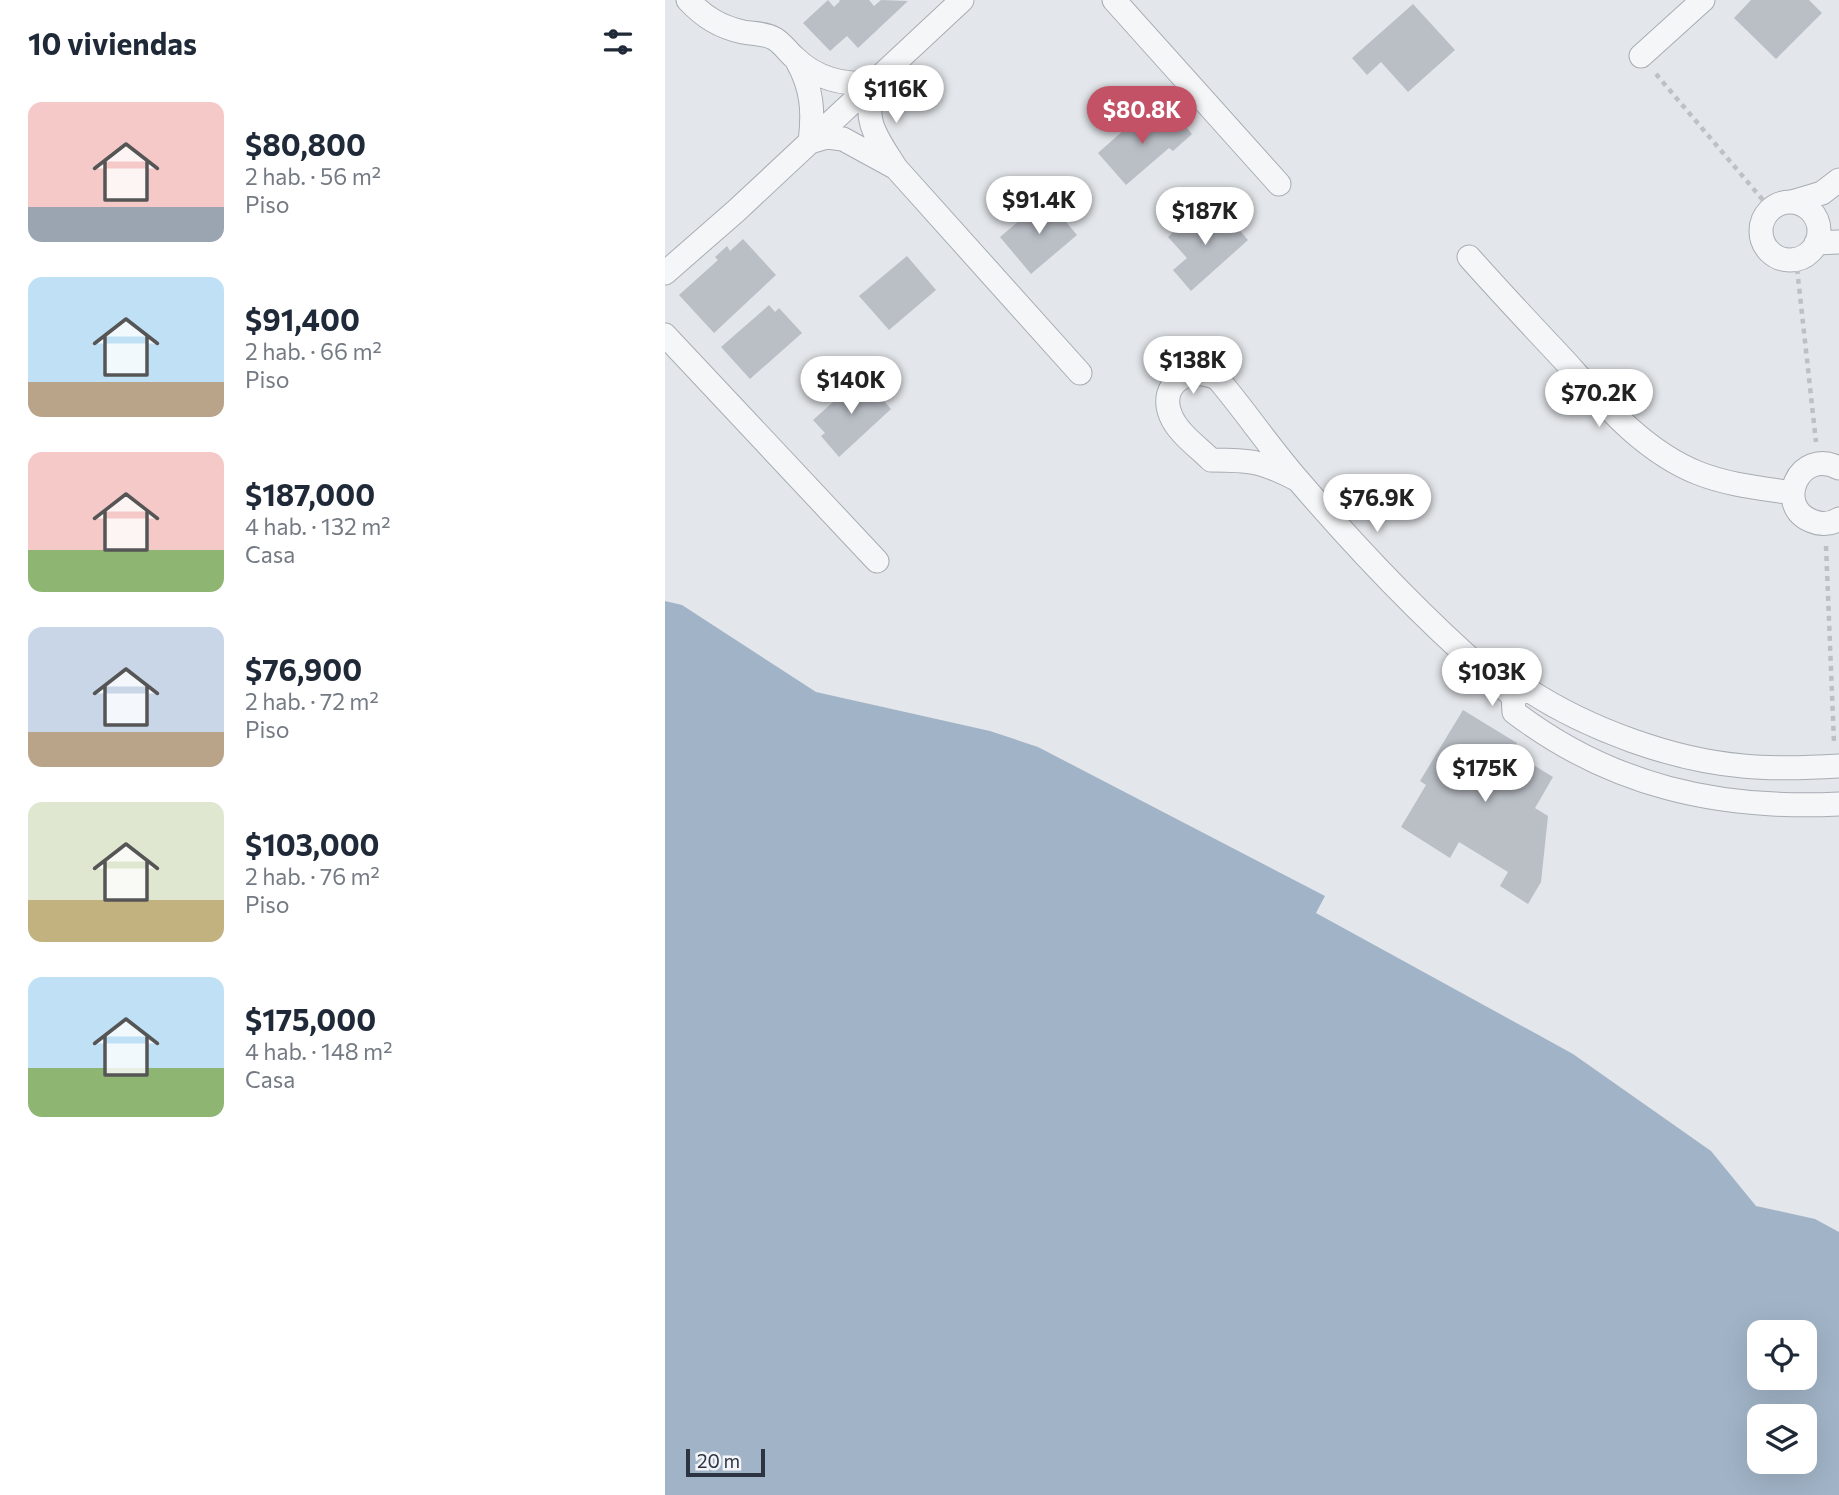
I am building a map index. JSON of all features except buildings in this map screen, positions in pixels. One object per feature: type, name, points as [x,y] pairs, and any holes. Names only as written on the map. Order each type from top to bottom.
[{"type":"street","points":[[688,0],[708,19],[723,27],[776,39],[796,60],[819,76],[838,83],[873,84]]},
{"type":"street","points":[[665,273],[962,0]]},
{"type":"street","points":[[1114,0],[1279,184]]},
{"type":"street","points":[[1641,56],[1703,0]]},
{"type":"street","points":[[796,60],[806,78],[811,97],[813,115],[810,142]]},
{"type":"street","points":[[873,84],[869,117],[896,168],[1080,373]]},
{"type":"street","points":[[810,142],[827,137],[843,139],[896,168]]},
{"type":"street","points":[[1781,206],[1801,204],[1815,216],[1818,234],[1816,243],[1811,251],[1796,259],[1779,258],[1766,248],[1761,232],[1765,215],[1781,206],[1822,193],[1839,180]]},
{"type":"street","points":[[1816,243],[1839,242]]},
{"type":"street","points":[[1469,257],[1598,397],[1636,434],[1663,455],[1698,473],[1728,482],[1793,493]]},
{"type":"street","points":[[665,335],[877,561]]},
{"type":"street","points":[[1296,479],[1266,464],[1245,460],[1211,460],[1175,423],[1170,414],[1169,394],[1174,385],[1190,374],[1209,374],[1218,379],[1296,479],[1456,647],[1513,696],[1514,712],[1538,730],[1599,765],[1652,785],[1740,801],[1839,803]]},
{"type":"street","points":[[1829,466],[1804,470],[1798,477],[1793,493],[1794,503],[1806,518],[1832,521]]},
{"type":"street","points":[[1513,696],[1528,690],[1581,720],[1699,759],[1742,766],[1837,766]]},
{"type":"path","points":[[1641,56],[1781,206]]},
{"type":"path","points":[[1796,259],[1829,466]]},
{"type":"path","points":[[1832,521],[1837,766]]},
{"type":"water","points":[[665,601],[682,605],[816,692],[990,731],[1038,747],[1325,896],[1316,913],[1573,1054],[1711,1151],[1756,1206],[1815,1219],[1839,1232],[1839,1495],[665,1495]]}]
